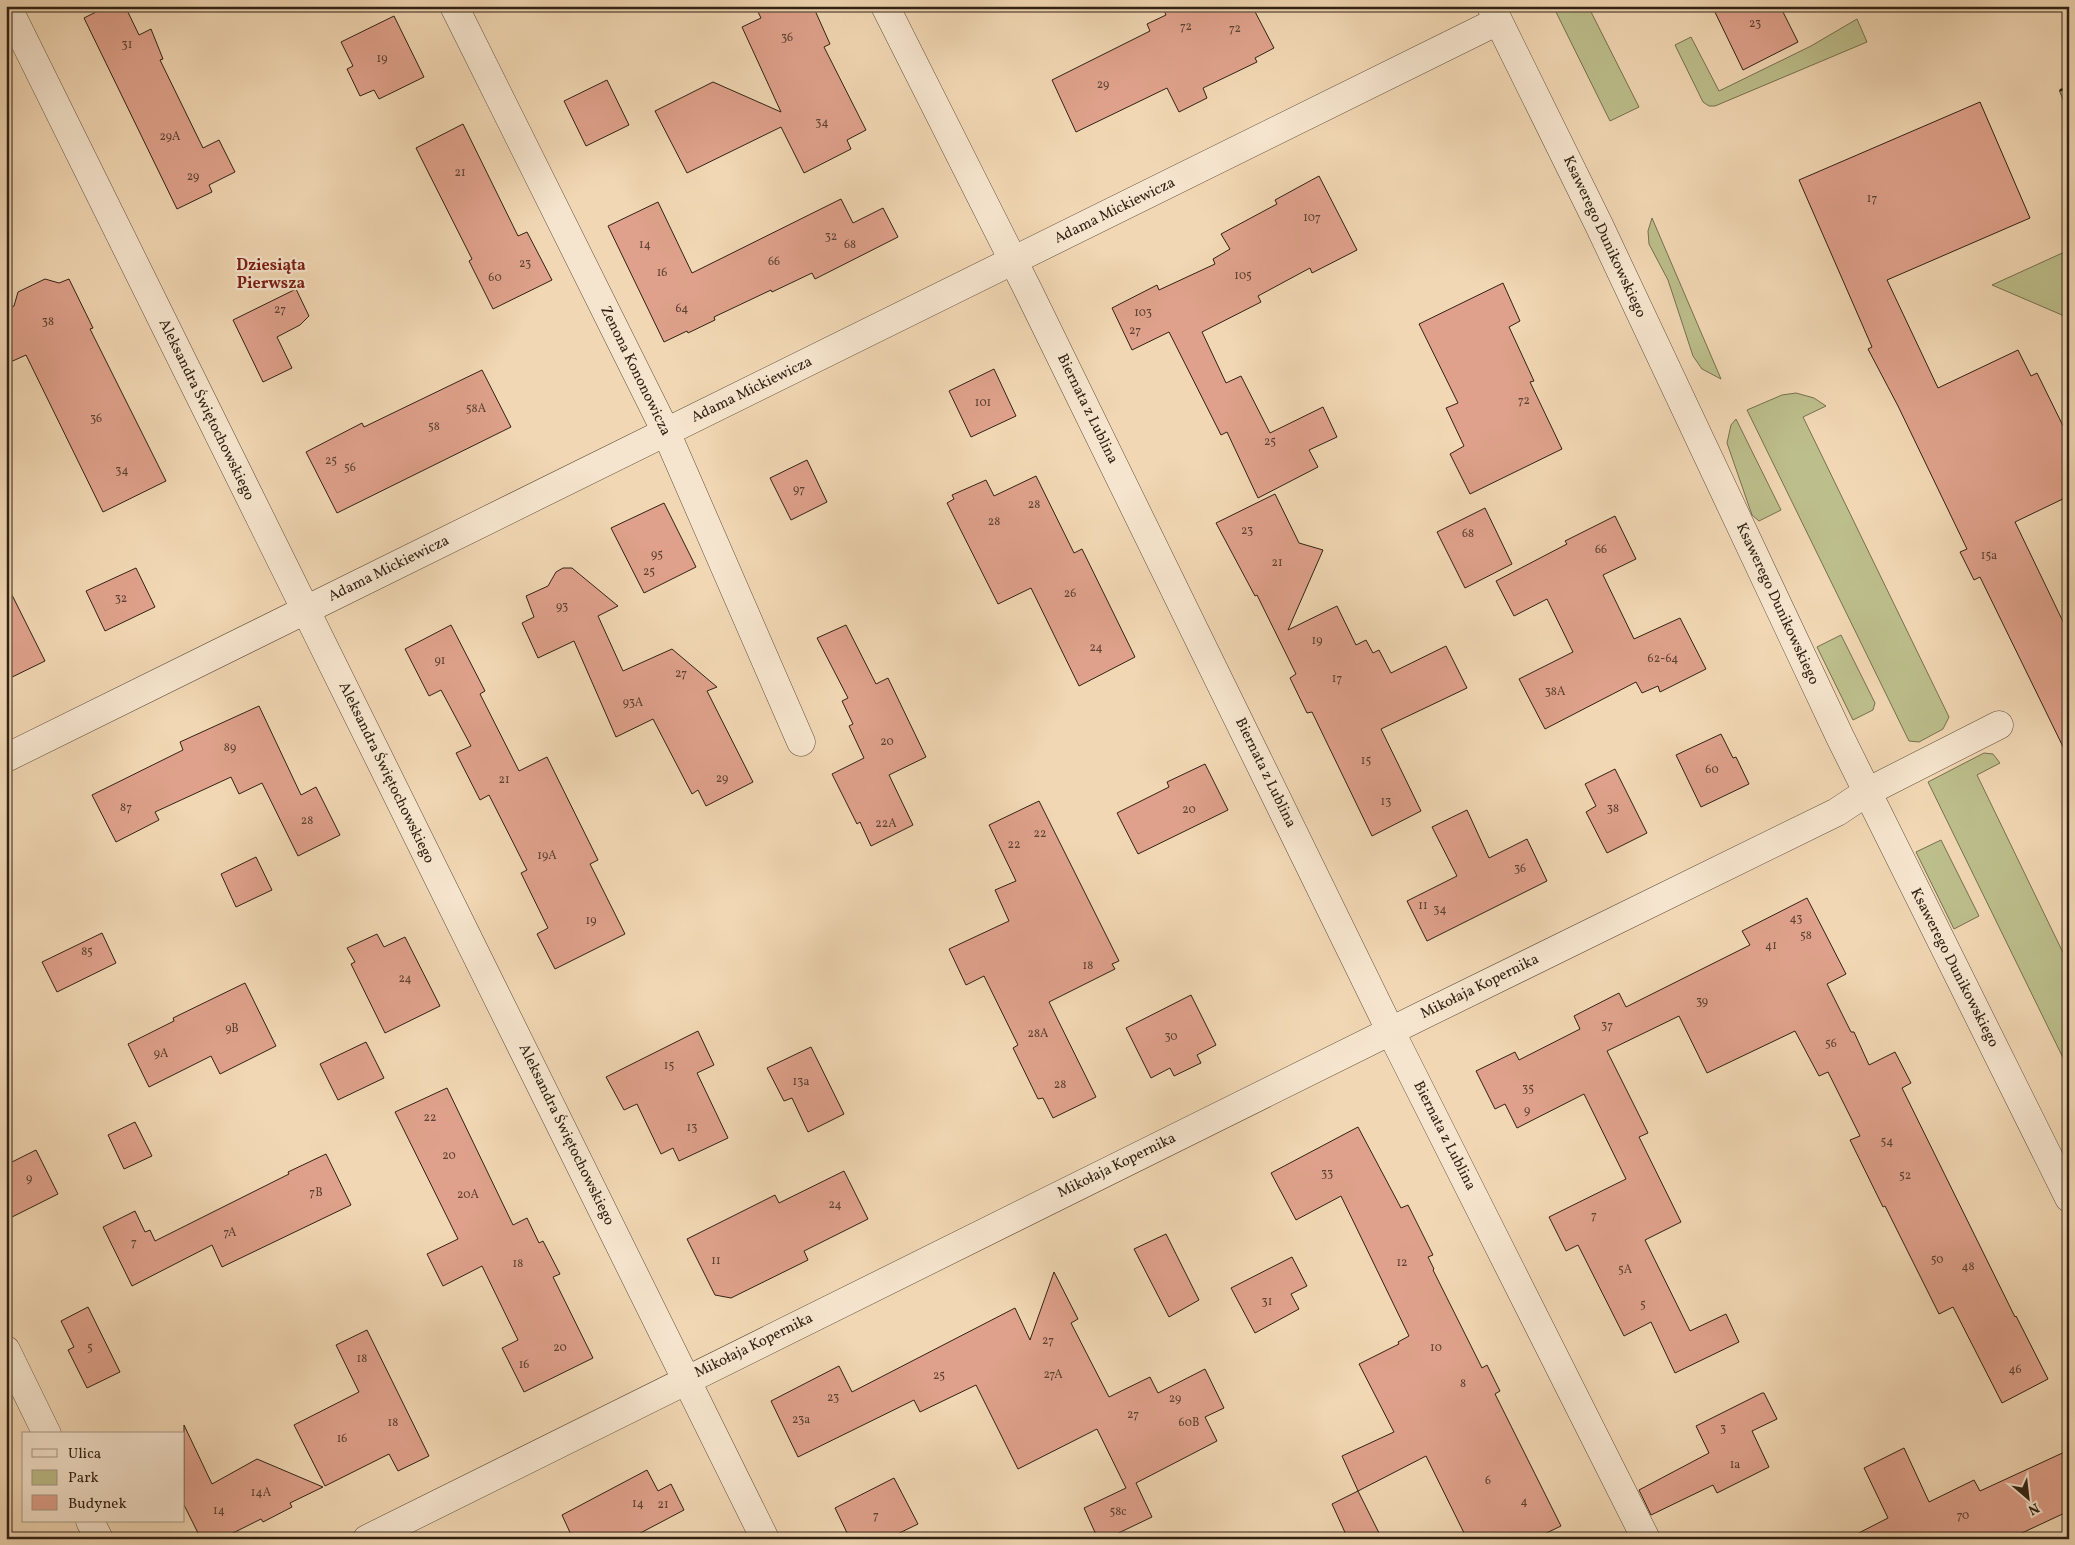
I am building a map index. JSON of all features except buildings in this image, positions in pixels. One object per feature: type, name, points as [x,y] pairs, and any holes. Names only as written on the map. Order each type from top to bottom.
[{"type":"street","name":"Aleksandra Świętochowskiego","points":[[7,6],[765,1539]]},
{"type":"street","name":"Zenona Kononowicza","points":[[454,6],[666,432],[800,742]]},
{"type":"street","name":"Biernata z Lublina","points":[[885,6],[1014,261],[1391,1032],[1646,1539]]},
{"type":"street","name":"Adama Mickiewicza","points":[[6,758],[1014,261],[1495,14]]},
{"type":"street","name":"Ksawerego Dunikowskiego","points":[[1495,14],[1599,225],[1867,792],[2069,1198]]},
{"type":"street","name":"Mikołaja Kopernika","points":[[367,1539],[687,1379],[1837,812],[1867,792],[1999,725]]},
{"type":"street","points":[[6,1350],[46,1432]]},
{"type":"street","points":[[90,1522],[99,1539]]},
{"type":"green space","points":[[1553,6],[1588,6],[1639,107],[1610,121]]},
{"type":"green space","points":[[1857,19],[1867,42],[1715,106],[1709,106],[1703,102],[1675,45],[1691,37],[1719,91],[1811,46]]},
{"type":"green space","points":[[1652,218],[1721,379],[1702,369],[1693,356],[1668,280],[1649,244],[1648,231]]},
{"type":"green space","points":[[2069,250],[2069,318],[1992,285]]},
{"type":"green space","points":[[1796,393],[1814,398],[1826,406],[1803,417],[1949,717],[1943,729],[1919,742],[1909,741],[1747,410],[1782,395]]},
{"type":"green space","points":[[1736,419],[1781,510],[1759,521],[1752,515],[1727,443],[1731,425]]},
{"type":"green space","points":[[1841,635],[1875,703],[1873,710],[1853,720],[1817,647]]},
{"type":"green space","points":[[1984,753],[1993,754],[2000,763],[1977,775],[2069,965],[2069,1070],[1928,782]]},
{"type":"green space","points":[[1941,840],[1979,916],[1954,929],[1916,852]]},
{"type":"railway","points":[[2062,91],[2069,107]]},
{"type":"district","name":"Dziesiąta Pierwsza","points":[[271,275]]}]
